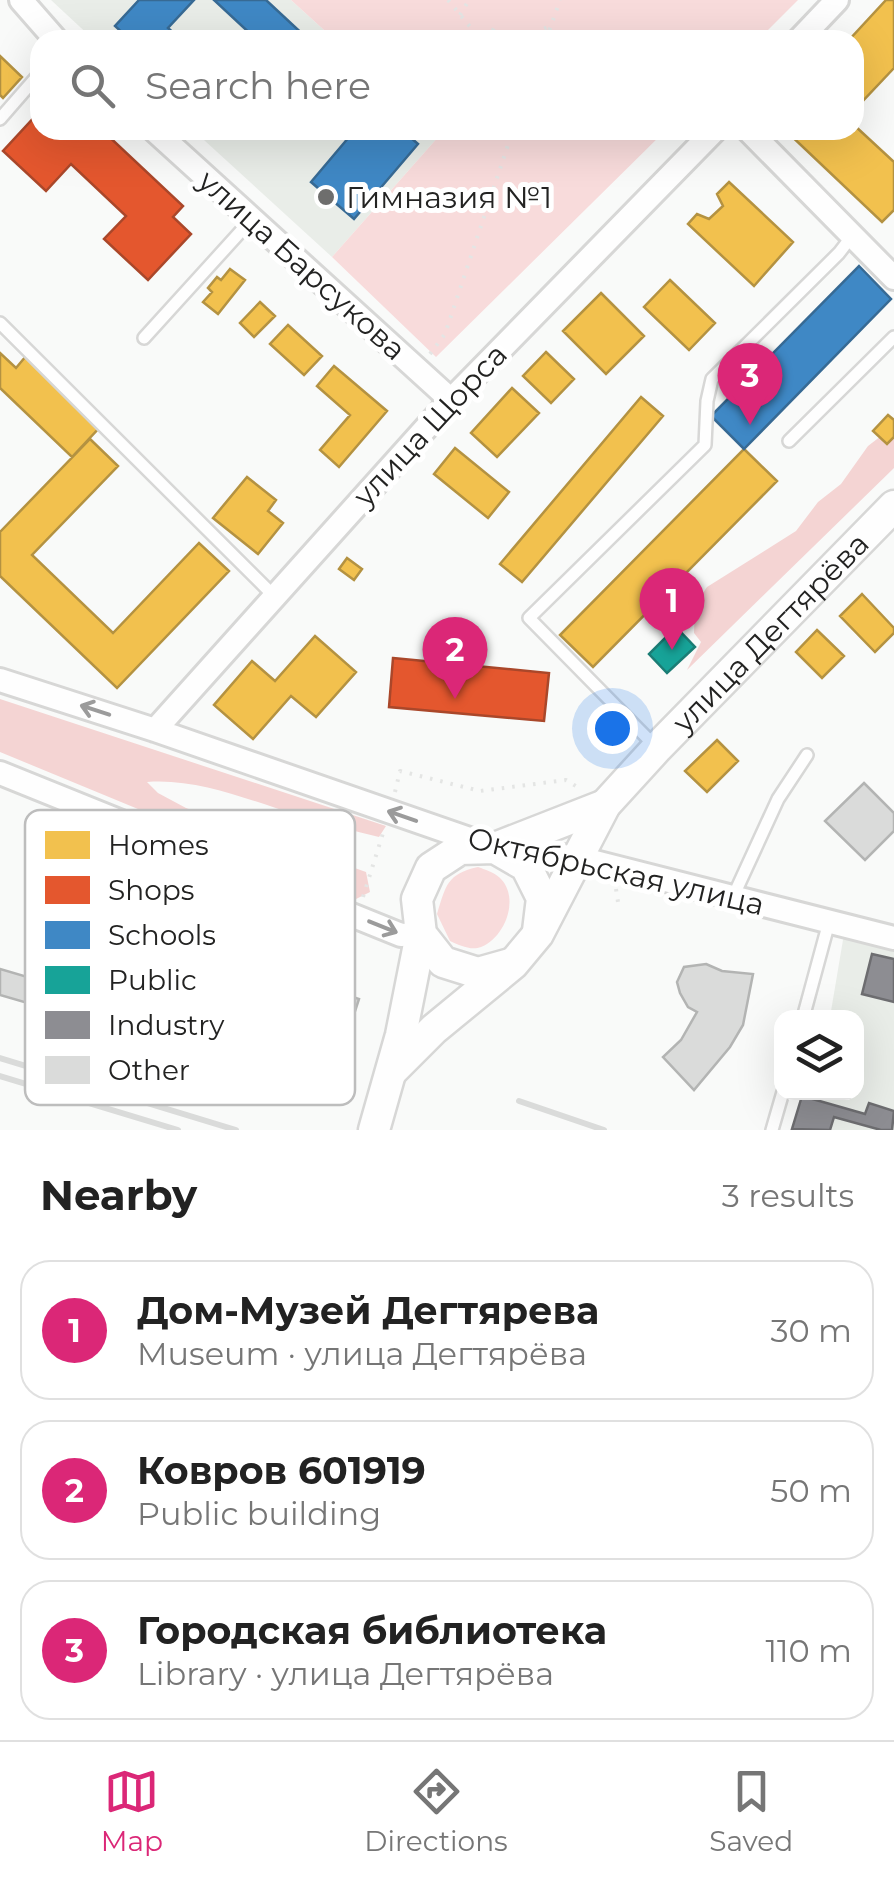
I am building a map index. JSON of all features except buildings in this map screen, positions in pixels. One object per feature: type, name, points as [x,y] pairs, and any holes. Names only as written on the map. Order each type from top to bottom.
[{"type":"main road","name":"улица Дегтярёва","points":[[538,934],[605,806],[894,506]]},
{"type":"main road","name":"улица Дегтярёва","points":[[494,848],[605,806]]},
{"type":"main road","points":[[374,1130],[392,1071],[420,934],[416,899],[431,868],[460,849],[494,848],[526,866],[542,898],[538,934],[513,964],[434,1029],[392,1071]]},
{"type":"main road","points":[[420,934],[443,962],[478,973],[513,964]]},
{"type":"street","points":[[21,0],[47,30]]},
{"type":"street","points":[[808,30],[836,0]]},
{"type":"street","name":"улица Барсукова","points":[[165,140],[450,400]]},
{"type":"street","name":"улица Щорса","points":[[155,730],[450,400],[705,140]]},
{"type":"street","points":[[758,140],[894,278]]},
{"type":"street","name":"Октябрьская улица","points":[[0,680],[494,848],[579,858],[894,938]]},
{"type":"street","points":[[0,773],[92,810]]},
{"type":"street","points":[[355,916],[401,935],[420,934]]},
{"type":"lane","points":[[0,119],[30,84]]},
{"type":"lane","points":[[144,338],[252,219]]},
{"type":"lane","points":[[657,748],[530,618],[704,445],[712,378],[852,236]]},
{"type":"lane","points":[[0,323],[274,596]]},
{"type":"lane","points":[[789,442],[891,346]]},
{"type":"lane","points":[[733,897],[778,800],[807,755]]},
{"type":"lane","points":[[805,1010],[829,922]]},
{"type":"lane","points":[[772,1130],[781,1100]]},
{"type":"path","points":[[448,0],[473,30]]},
{"type":"path","points":[[460,15],[469,0]]},
{"type":"path","points":[[550,30],[560,0]]},
{"type":"path","points":[[493,30],[496,24]]},
{"type":"path","points":[[541,30],[552,25]]},
{"type":"path","points":[[424,375],[430,352],[445,334],[510,140]]},
{"type":"shaded area","points":[[51,0],[291,0],[324,30],[83,30]]},
{"type":"shaded area","points":[[291,0],[798,0],[768,30],[324,30]]},
{"type":"shaded area","name":"Гимназия №1","points":[[204,140],[435,140],[332,257]]},
{"type":"shaded area","points":[[435,140],[656,140],[436,357],[332,257]]},
{"type":"shaded area","points":[[894,426],[894,468],[687,670],[701,642],[694,633],[695,605],[707,587],[796,531],[818,502],[841,484],[868,446]]},
{"type":"shaded area","points":[[0,699],[337,810],[283,810],[185,783],[147,782],[158,793],[192,810],[140,810],[0,752]]},
{"type":"shaded area","points":[[355,816],[386,826],[379,837],[355,831]]},
{"type":"shaded area","points":[[478,867],[500,878],[509,895],[509,906],[497,935],[473,948],[450,941],[437,914],[449,882]]},
{"type":"shaded area","points":[[355,868],[366,872],[370,892],[356,899]]},
{"type":"shaded area","points":[[844,934],[894,946],[894,1130],[810,1130],[816,1100],[864,1100],[864,1010],[831,1010]]},
{"type":"railway","points":[[0,1058],[25,1066]]},
{"type":"railway","points":[[0,1076],[25,1084]]},
{"type":"railway","points":[[519,1101],[604,1130]]},
{"type":"railway","points":[[96,1105],[178,1130]]},
{"type":"railway","points":[[154,1105],[236,1130]]},
{"type":"place","name":"Гимназия №1","points":[[326,197]]},
{"type":"place","name":"Городская библиотека","points":[[750,425]]},
{"type":"place","name":"Дом-Музей Дегтярева","points":[[672,650]]},
{"type":"place","name":"Ковров 601919","points":[[455,699]]}]
